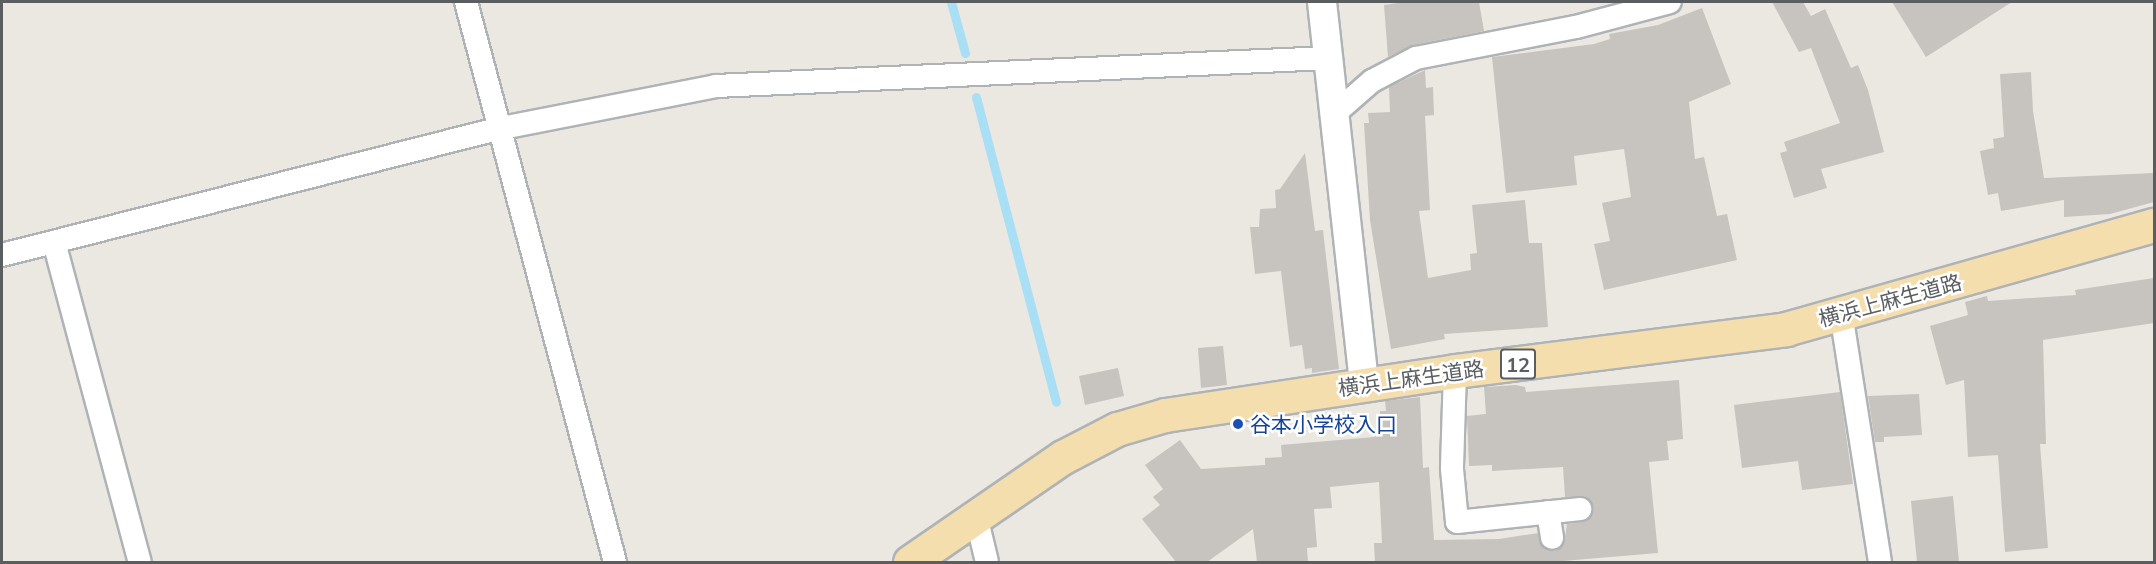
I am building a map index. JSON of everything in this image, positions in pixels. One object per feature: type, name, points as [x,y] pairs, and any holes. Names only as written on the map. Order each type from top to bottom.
[{"type":"main road","name":"横浜上麻生道路","points":[[910,562],[1063,457],[1117,429],[1202,408],[1455,371],[1695,343],[1786,329],[2154,225]]},
{"type":"street","points":[[466,2],[497,129],[615,562]]},
{"type":"street","points":[[1322,2],[1364,385]]},
{"type":"street","points":[[1333,115],[1372,81],[1416,58],[1576,27],[1670,2]]},
{"type":"street","points":[[2,255],[497,129],[716,86],[1328,58]]},
{"type":"street","points":[[54,242],[140,562]]},
{"type":"street","points":[[1841,313],[1880,562]]},
{"type":"street","points":[[1455,371],[1452,469],[1457,522],[1580,509]]},
{"type":"street","points":[[1548,512],[1552,538]]},
{"type":"street","points":[[976,516],[987,562]]},
{"type":"building","points":[[1405,2],[1479,2],[1484,31],[1413,45],[1388,57],[1384,5]]},
{"type":"building","points":[[1772,2],[1803,2],[1811,16],[1825,9],[1851,68],[1858,65],[1868,90],[1884,152],[1821,169],[1827,188],[1794,198],[1780,153],[1787,151],[1784,142],[1840,123],[1811,48],[1799,52]]},
{"type":"building","points":[[1892,2],[2012,2],[1926,57]]},
{"type":"building","points":[[1702,8],[1731,84],[1689,102],[1695,159],[1704,157],[1717,216],[1727,214],[1737,260],[1604,290],[1594,244],[1610,241],[1602,203],[1631,197],[1624,149],[1574,156],[1577,185],[1506,193],[1492,57],[1594,44],[1610,39],[1609,34],[1658,25]]},
{"type":"building","points":[[1425,70],[1426,88],[1433,87],[1434,115],[1425,116],[1430,210],[1419,211],[1428,278],[1471,270],[1470,254],[1477,253],[1472,205],[1525,200],[1529,243],[1542,243],[1548,327],[1444,334],[1445,339],[1391,349],[1370,220],[1364,123],[1369,123],[1368,113],[1390,112],[1389,87]]},
{"type":"building","points":[[2031,72],[2033,111],[2044,178],[2154,173],[2154,202],[2110,214],[2064,217],[2064,200],[2001,211],[1998,193],[1988,195],[1980,151],[1994,148],[1993,139],[2004,137],[2000,74]]},
{"type":"building","points":[[1305,153],[1315,231],[1323,230],[1339,369],[1312,373],[1312,368],[1305,369],[1302,345],[1290,347],[1281,271],[1255,274],[1250,227],[1259,227],[1260,209],[1276,208],[1275,190],[1280,189]]},
{"type":"building","points":[[2154,278],[2154,323],[2043,340],[2046,444],[2040,444],[2048,548],[2005,552],[1998,455],[1968,457],[1964,380],[1946,385],[1930,326],[1968,315],[1965,302],[1987,296],[1988,301],[2076,295],[2075,290]]},
{"type":"building","points":[[1223,346],[1227,385],[1201,388],[1198,348]]},
{"type":"building","points":[[1118,368],[1124,396],[1085,405],[1079,376]]},
{"type":"building","points":[[1679,380],[1683,439],[1667,441],[1669,460],[1649,462],[1658,553],[1551,562],[1375,562],[1374,543],[1382,543],[1379,482],[1330,487],[1332,508],[1314,509],[1317,547],[1307,548],[1308,562],[1257,562],[1253,529],[1207,562],[1176,562],[1142,519],[1160,505],[1153,497],[1163,489],[1145,465],[1180,440],[1201,469],[1265,465],[1265,458],[1282,457],[1281,445],[1374,437],[1374,429],[1380,429],[1380,411],[1386,411],[1385,401],[1420,397],[1423,468],[1429,467],[1434,540],[1499,539],[1538,533],[1542,547],[1555,551],[1564,543],[1567,524],[1582,522],[1592,515],[1591,502],[1585,496],[1565,497],[1563,467],[1492,471],[1492,465],[1469,466],[1467,416],[1486,414],[1484,387],[1516,385],[1525,387],[1526,392]]},
{"type":"building","points":[[1840,392],[1853,484],[1802,490],[1798,461],[1742,468],[1734,405]]},
{"type":"building","points":[[1919,394],[1922,435],[1884,437],[1884,442],[1875,442],[1868,396]]},
{"type":"building","points":[[1953,496],[1959,562],[1917,562],[1911,501]]},
{"type":"waterway","points":[[951,2],[965,53]]},
{"type":"waterway","points":[[976,97],[1056,402]]},
{"type":"place","name":"谷本小学校入口","points":[[1238,424]]}]
